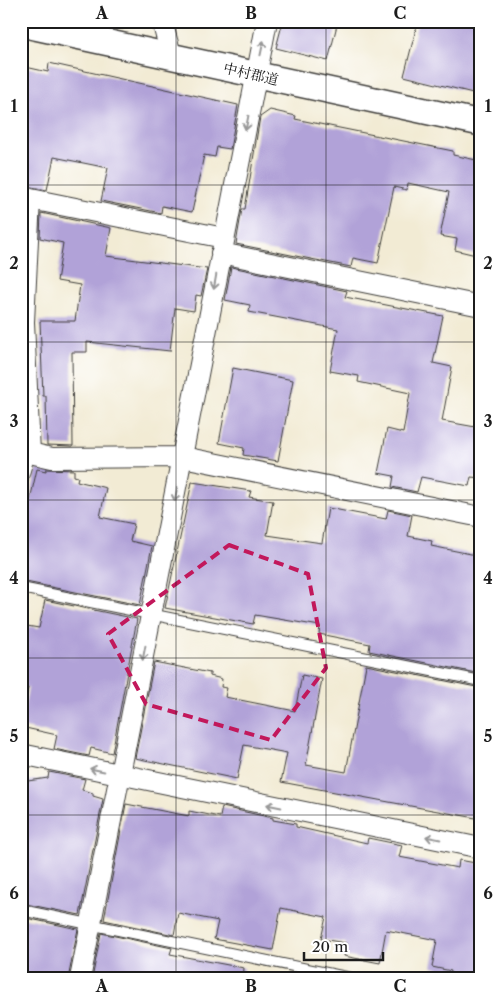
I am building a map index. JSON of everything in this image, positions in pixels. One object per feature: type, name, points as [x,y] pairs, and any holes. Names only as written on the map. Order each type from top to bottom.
[{"type":"street","points":[[162,21],[171,55]]},
{"type":"street","points":[[80,979],[267,21]]},
{"type":"street","name":"中村郡道","points":[[21,24],[171,55],[481,124]]},
{"type":"street","points":[[481,306],[25,198],[22,322],[26,452],[52,458],[183,457],[481,517]]},
{"type":"street","points":[[21,754],[481,848]]},
{"type":"lane","points":[[21,484],[26,452]]},
{"type":"lane","points":[[21,588],[481,681]]},
{"type":"lane","points":[[21,910],[356,979]]},
{"type":"highlighted area","points":[[229,545],[308,574],[326,668],[271,740],[146,704],[108,634]]},
{"type":"building","points":[[283,21],[338,21],[328,61],[276,48]]},
{"type":"building","points":[[418,21],[481,21],[481,95],[404,76]]},
{"type":"building","points":[[49,63],[238,105],[230,149],[217,147],[215,157],[204,155],[192,212],[162,206],[161,213],[101,201],[108,168],[54,157],[47,190],[21,185],[21,66],[48,72]]},
{"type":"building","points":[[270,110],[296,116],[295,119],[453,151],[453,155],[481,161],[481,235],[476,255],[455,250],[457,239],[440,236],[449,192],[408,183],[407,190],[394,187],[378,263],[353,258],[351,267],[236,244],[242,209],[245,209],[260,117]]},
{"type":"building","points":[[41,213],[111,228],[106,256],[207,269],[201,296],[196,295],[194,311],[175,308],[170,351],[87,342],[87,352],[72,352],[73,446],[47,445],[46,396],[43,396],[40,321],[75,321],[80,285],[57,281],[63,243],[40,238]]},
{"type":"building","points":[[231,267],[347,291],[345,297],[443,316],[433,363],[452,367],[442,421],[481,428],[481,478],[471,477],[469,486],[421,477],[417,492],[392,487],[394,476],[378,473],[387,429],[403,433],[410,393],[358,382],[359,376],[330,371],[338,329],[249,312],[250,305],[225,300]]},
{"type":"building","points":[[233,368],[293,380],[278,461],[243,455],[244,448],[219,443]]},
{"type":"building","points":[[37,469],[46,471],[46,469],[74,470],[74,476],[78,477],[77,481],[106,488],[100,517],[134,524],[130,541],[152,546],[140,605],[21,581],[21,521],[25,522]]},
{"type":"building","points":[[192,482],[251,491],[249,497],[273,501],[267,535],[322,543],[328,508],[386,519],[388,510],[412,515],[408,536],[432,541],[431,546],[481,556],[481,674],[369,651],[370,644],[319,634],[320,626],[255,615],[253,624],[165,608]]},
{"type":"building","points":[[45,600],[137,619],[112,753],[91,748],[89,756],[54,749],[57,735],[21,727],[28,688],[21,687],[21,625],[39,628]]},
{"type":"building","points":[[154,662],[210,673],[210,676],[222,679],[221,687],[227,688],[225,697],[295,711],[302,675],[322,679],[306,765],[346,772],[366,665],[481,688],[481,819],[281,782],[287,753],[244,745],[237,779],[135,758]]},
{"type":"building","points":[[49,772],[85,779],[82,790],[93,793],[93,796],[103,799],[80,915],[21,903],[21,782],[48,778]]},
{"type":"building","points":[[126,804],[189,816],[189,811],[220,817],[222,807],[273,818],[273,820],[296,824],[296,827],[367,843],[368,838],[402,845],[399,857],[458,868],[459,860],[481,864],[481,979],[450,979],[451,971],[432,967],[437,940],[386,930],[380,963],[344,956],[346,943],[321,939],[326,917],[281,908],[273,950],[214,939],[218,921],[178,913],[174,935],[104,920]]},
{"type":"building","points":[[21,917],[78,929],[68,979],[21,979]]},
{"type":"building","points":[[101,933],[172,948],[170,954],[244,968],[243,979],[92,979]]}]
